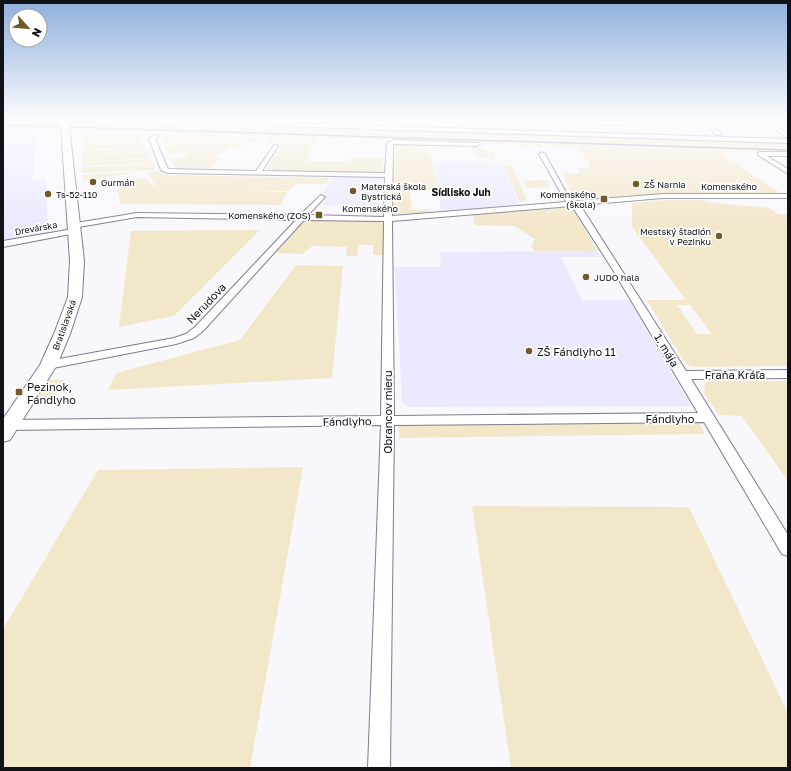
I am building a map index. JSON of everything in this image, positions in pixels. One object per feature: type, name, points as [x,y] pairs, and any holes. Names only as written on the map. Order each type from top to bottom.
[{"type":"main road","name":"Bratislavská","points":[[6,430],[48,365],[62,334],[75,297],[77,261],[67,156]]},
{"type":"street","points":[[159,156],[164,170],[388,175]]},
{"type":"street","points":[[258,172],[268,156]]},
{"type":"street","name":"Obrancov mieru","points":[[379,768],[387,420],[388,175],[390,156]]},
{"type":"street","name":"1. mája","points":[[543,156],[566,199],[577,206],[600,240],[788,549]]},
{"type":"street","points":[[763,156],[788,172]]},
{"type":"street","name":"Komenského","points":[[73,229],[137,215],[303,216],[388,219],[663,196],[788,196]]},
{"type":"street","name":"Nerudova","points":[[48,365],[164,344],[190,336],[199,329],[321,197]]},
{"type":"street","name":"Drevárska","points":[[3,244],[73,229]]},
{"type":"street","name":"Fraňa Kráľa","points":[[682,375],[788,374]]},
{"type":"street","name":"Fándlyho","points":[[6,430],[387,420],[708,417]]},
{"type":"shaded area","points":[[3,156],[34,156],[32,181],[46,179],[48,233],[3,241]]},
{"type":"shaded area","points":[[83,156],[149,156],[150,158],[83,162]]},
{"type":"shaded area","points":[[186,156],[217,156],[216,157],[219,158],[210,168],[176,168],[170,158],[185,158]]},
{"type":"shaded area","points":[[274,156],[308,156],[306,161],[349,161],[349,158],[382,158],[383,173],[268,171],[266,170]]},
{"type":"shaded area","points":[[395,156],[431,156],[438,189],[409,189],[412,210],[429,209],[430,213],[394,216]]},
{"type":"shaded area","points":[[495,156],[496,160],[476,157]]},
{"type":"shaded area","points":[[584,156],[726,156],[782,194],[661,194],[574,199],[562,173],[580,173],[577,168],[589,168],[591,166]]},
{"type":"shaded area","points":[[150,159],[152,163],[82,166],[82,163]]},
{"type":"shaded area","points":[[434,161],[493,161],[502,164],[520,206],[441,212]]},
{"type":"shaded area","points":[[153,164],[155,170],[82,173],[82,167]]},
{"type":"shaded area","points":[[503,164],[513,167],[527,200],[520,203]]},
{"type":"shaded area","points":[[140,172],[83,181],[82,175]]},
{"type":"shaded area","points":[[147,172],[169,172],[167,175],[330,178],[326,184],[296,184],[288,191],[192,190],[287,192],[281,205],[121,204],[115,182],[146,178],[158,190]]},
{"type":"shaded area","name":"Materská škola Bystrická","points":[[334,176],[383,178],[381,206],[321,205],[328,198],[325,197],[326,195],[322,194]]},
{"type":"shaded area","points":[[547,180],[550,187],[526,188],[522,181]]},
{"type":"shaded area","points":[[670,200],[704,200],[706,202],[769,208],[778,214],[788,215],[788,366],[697,367],[689,366],[683,360],[647,300],[686,300],[632,227],[632,203]],"holes":[[[677,305],[690,305],[712,334],[697,334]]]},
{"type":"shaded area","points":[[571,207],[574,209],[597,251],[534,251],[531,246],[535,239],[515,226],[475,225],[473,215]]},
{"type":"shaded area","points":[[306,219],[380,221],[383,224],[384,255],[373,255],[373,245],[359,245],[357,256],[346,256],[347,247],[312,246],[303,254],[276,253]]},
{"type":"shaded area","points":[[260,230],[174,316],[119,327],[131,231]]},
{"type":"shaded area","name":"ZŠ Fándlyho 11","points":[[597,251],[600,257],[561,257],[582,300],[629,300],[691,406],[408,407],[402,402],[395,267],[441,267],[440,252]]},
{"type":"shaded area","points":[[296,265],[343,266],[332,378],[108,390],[116,373],[240,340]]},
{"type":"shaded area","points":[[49,380],[65,380],[51,404],[33,406]]},
{"type":"shaded area","points":[[711,381],[788,381],[788,481],[742,416],[719,415],[704,393],[705,383]]},
{"type":"shaded area","points":[[698,421],[705,434],[399,438],[399,424]]},
{"type":"shaded area","points":[[303,467],[250,768],[3,768],[3,629],[98,470]]},
{"type":"shaded area","points":[[472,506],[689,507],[788,713],[788,768],[511,768]]},
{"type":"place","name":"Gurmán","points":[[93,182]]},
{"type":"place","name":"ZŠ Narnia","points":[[636,184]]},
{"type":"place","name":"Materská škola Bystrická","points":[[353,191]]},
{"type":"place","name":"Ts-52-110","points":[[48,194]]},
{"type":"place","name":"Komenského (škola)","points":[[604,199]]},
{"type":"place","name":"Komenského (ZOS)","points":[[319,215]]},
{"type":"place","name":"Mestský štadión v Pezinku","points":[[719,236]]},
{"type":"place","name":"JUDO hala","points":[[586,277]]},
{"type":"place","name":"ZŠ Fándlyho 11","points":[[529,351]]},
{"type":"place","name":"Pezinok, Fándlyho","points":[[19,392]]},
{"type":"district","name":"Sídlisko Juh","points":[[461,192]]}]
